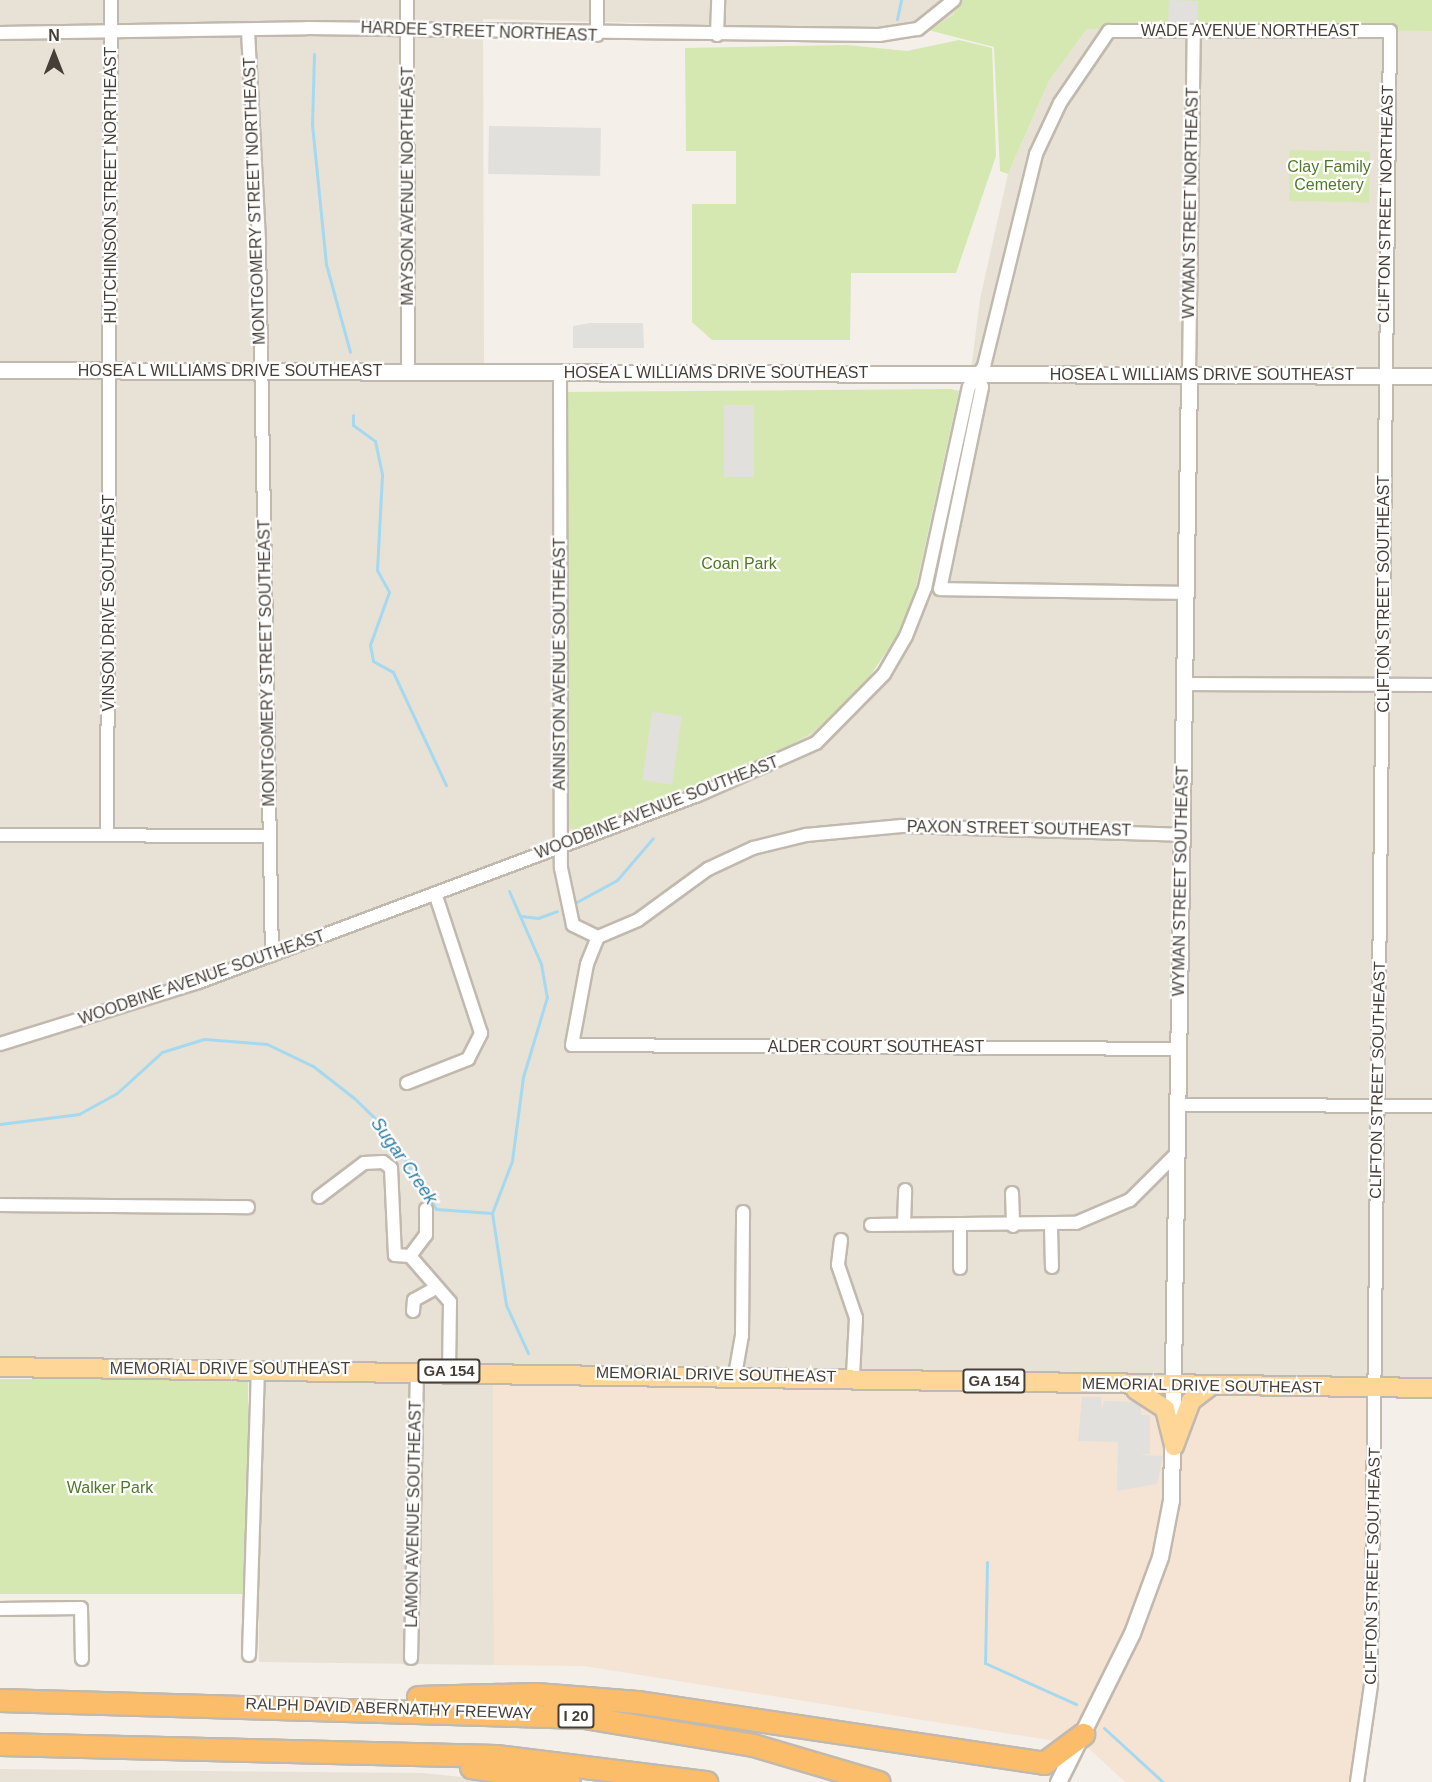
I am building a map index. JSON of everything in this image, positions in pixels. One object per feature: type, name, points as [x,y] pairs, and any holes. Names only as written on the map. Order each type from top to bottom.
[{"type":"highway","points":[[265,1706],[485,1693],[565,1695],[1014,1759],[1056,1759],[1083,1734]]},
{"type":"highway","name":"RALPH DAVID ABERNATHY FREEWAY","points":[[0,1700],[512,1711],[629,1722],[753,1746],[879,1782]]},
{"type":"highway","points":[[0,1744],[351,1751],[568,1761],[706,1782]]},
{"type":"highway","points":[[351,1751],[569,1782]]},
{"type":"highway","points":[[1014,1759],[1047,1782]]},
{"type":"main road","name":"MEMORIAL DRIVE SOUTHEAST","points":[[0,1367],[853,1376],[1122,1386],[1432,1388]]},
{"type":"main road","points":[[1122,1386],[1159,1401],[1174,1446]]},
{"type":"main road","points":[[1174,1446],[1191,1401],[1209,1387]]},
{"type":"street","name":"HUTCHINSON STREET NORTHEAST","points":[[111,0],[111,370]]},
{"type":"street","name":"MAYSON AVENUE NORTHEAST","points":[[407,0],[408,372]]},
{"type":"street","points":[[597,0],[597,35]]},
{"type":"street","points":[[717,35],[718,0]]},
{"type":"street","name":"HARDEE STREET NORTHEAST","points":[[0,33],[408,29],[597,35],[879,35],[918,29],[952,3]]},
{"type":"street","name":"MONTGOMERY STREET NORTHEAST","points":[[248,31],[261,371]]},
{"type":"street","name":"WADE AVENUE NORTHEAST","points":[[1109,32],[1390,32]]},
{"type":"street","name":"WOODBINE AVENUE SOUTHEAST","points":[[0,1044],[111,1013],[272,955],[783,761],[816,743],[884,674],[925,588],[977,374],[984,366],[1036,154],[1059,103],[1109,32]]},
{"type":"street","name":"WYMAN STREET NORTHEAST","points":[[1189,375],[1194,32]]},
{"type":"street","name":"CLIFTON STREET NORTHEAST","points":[[1382,376],[1390,32]]},
{"type":"street","name":"HOSEA L WILLIAMS DRIVE SOUTHEAST","points":[[0,370],[1432,376]]},
{"type":"street","name":"VINSON DRIVE SOUTHEAST","points":[[107,835],[111,370]]},
{"type":"street","name":"MONTGOMERY STREET SOUTHEAST","points":[[261,371],[272,955]]},
{"type":"street","name":"ANNISTON AVENUE SOUTHEAST","points":[[560,372],[560,844],[566,913],[579,931],[598,937]]},
{"type":"street","points":[[977,374],[982,387],[940,589],[1185,593]]},
{"type":"street","name":"WYMAN STREET SOUTHEAST","points":[[1058,1782],[1132,1633],[1160,1557],[1174,1446],[1173,1387],[1181,1105],[1182,835],[1189,375]]},
{"type":"street","name":"CLIFTON STREET SOUTHEAST","points":[[1357,1782],[1371,1685],[1376,1388],[1376,1105],[1385,684],[1382,376]]},
{"type":"street","points":[[1184,684],[1432,685]]},
{"type":"street","name":"PAXON STREET SOUTHEAST","points":[[598,937],[638,920],[732,856],[806,835],[951,825],[1182,835]]},
{"type":"street","points":[[0,835],[270,836]]},
{"type":"street","points":[[407,1083],[468,1059],[481,1033],[435,893]]},
{"type":"street","name":"ALDER COURT SOUTHEAST","points":[[598,937],[587,964],[572,1045],[1180,1049]]},
{"type":"street","points":[[1181,1105],[1432,1106]]},
{"type":"street","points":[[871,1225],[960,1224],[1051,1227],[1094,1218],[1121,1205],[1178,1152]]},
{"type":"street","points":[[319,1197],[364,1163],[383,1162],[393,1177],[395,1255],[410,1256],[450,1302],[449,1371]]},
{"type":"street","points":[[904,1224],[905,1191]]},
{"type":"street","points":[[1012,1193],[1013,1226]]},
{"type":"street","points":[[0,1205],[248,1208]]},
{"type":"street","points":[[410,1256],[426,1235],[426,1209]]},
{"type":"street","points":[[735,1375],[742,1336],[743,1212]]},
{"type":"street","points":[[960,1224],[960,1268]]},
{"type":"street","points":[[1051,1227],[1052,1267]]},
{"type":"street","points":[[841,1240],[838,1265],[856,1318],[853,1376]]},
{"type":"street","points":[[413,1311],[414,1300],[437,1287]]},
{"type":"street","points":[[249,1655],[258,1369]]},
{"type":"street","name":"LAMON AVENUE SOUTHEAST","points":[[411,1658],[417,1370]]},
{"type":"street","points":[[0,1609],[81,1608],[82,1659]]},
{"type":"shaded area","points":[[0,0],[962,0],[953,15],[928,30],[483,19],[484,363],[557,364],[565,392],[575,832],[768,758],[812,733],[859,692],[882,662],[914,596],[959,391],[971,370],[980,299],[1008,174],[1049,81],[1087,29],[1432,31],[1432,1383],[493,1372],[494,1665],[259,1662],[258,1369],[0,1369]]},
{"type":"shaded area","points":[[1169,0],[1198,1],[1197,23],[1168,22]]},
{"type":"shaded area","points":[[489,126],[601,128],[600,176],[488,174]]},
{"type":"shaded area","points":[[590,323],[643,323],[644,348],[573,348],[573,326]]},
{"type":"shaded area","points":[[724,405],[754,405],[754,477],[724,477]]},
{"type":"shaded area","points":[[652,712],[682,716],[672,785],[642,780]]},
{"type":"shaded area","points":[[493,1372],[1378,1383],[1367,1710],[1357,1782],[1125,1782],[1086,1746],[584,1666],[494,1665]]},
{"type":"shaded area","points":[[1082,1397],[1101,1397],[1102,1410],[1104,1401],[1141,1402],[1141,1415],[1150,1415],[1150,1454],[1140,1455],[1163,1456],[1157,1484],[1117,1491],[1118,1442],[1078,1441]]},
{"type":"shaded area","points":[[0,1769],[423,1773],[510,1782],[0,1782]]},
{"type":"green space","points":[[962,0],[1432,0],[1432,31],[1087,29],[1049,81],[1008,174],[1000,171],[994,47],[928,30],[953,15]]},
{"type":"green space","points":[[959,40],[992,48],[996,156],[956,273],[851,273],[850,340],[712,340],[692,322],[692,204],[736,204],[736,151],[686,151],[685,48],[847,45],[907,51]]},
{"type":"green space","name":"Clay Family Cemetery","points":[[1290,150],[1370,151],[1369,202],[1289,201]]},
{"type":"green space","name":"Coan Park","points":[[951,389],[959,391],[914,596],[900,632],[859,692],[812,733],[768,758],[575,832],[567,824],[565,392]]},
{"type":"green space","name":"Walker Park","points":[[0,1379],[248,1379],[248,1594],[0,1594]]},
{"type":"waterway","points":[[897,19],[901,0]]},
{"type":"waterway","points":[[314,54],[312,124],[326,264],[350,352]]},
{"type":"waterway","points":[[353,415],[353,425],[375,441],[382,475],[377,570],[389,592],[370,645],[373,661],[393,672],[446,785]]},
{"type":"waterway","points":[[573,904],[617,880],[653,838]]},
{"type":"waterway","points":[[509,891],[541,964],[547,997],[523,1077],[512,1161],[492,1213],[506,1305],[528,1353]]},
{"type":"waterway","points":[[521,916],[538,918],[557,911]]},
{"type":"waterway","name":"Sugar Creek","points":[[0,1124],[79,1114],[117,1093],[162,1052],[204,1039],[267,1044],[313,1066],[354,1098],[384,1127],[436,1209],[492,1213]]},
{"type":"waterway","name":"Sugar Creek","points":[[987,1562],[985,1663],[1076,1704]]},
{"type":"waterway","name":"Sugar Creek","points":[[1104,1728],[1163,1782]]}]
